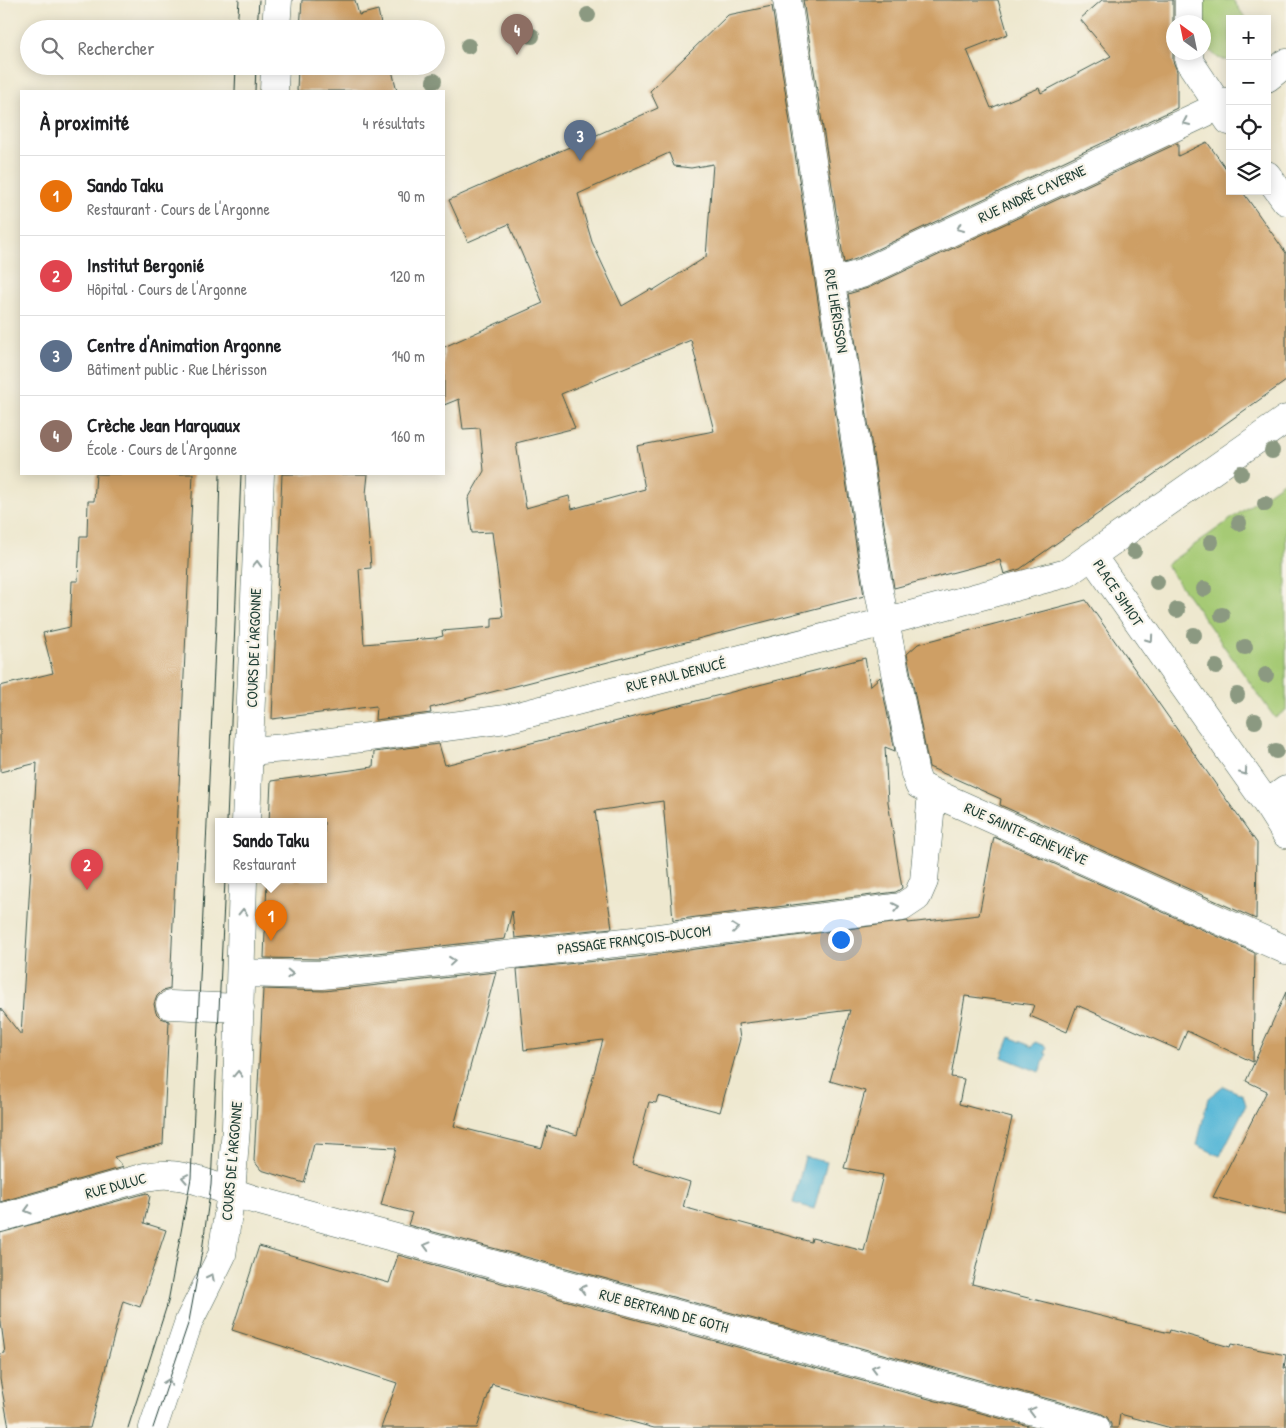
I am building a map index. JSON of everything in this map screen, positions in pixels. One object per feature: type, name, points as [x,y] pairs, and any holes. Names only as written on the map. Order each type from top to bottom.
[{"type":"street","points":[[277,20],[278,0]]},
{"type":"street","name":"RUE LHÉRISSON","points":[[787,0],[878,586],[886,622]]},
{"type":"street","points":[[1188,0],[1189,15]]},
{"type":"street","points":[[1189,60],[1226,110]]},
{"type":"street","points":[[1271,75],[1286,63]]},
{"type":"street","points":[[274,90],[275,75]]},
{"type":"street","name":"RUE ANDRÉ CAVERNE","points":[[832,282],[861,274],[1226,110]]},
{"type":"street","points":[[1271,180],[1286,201]]},
{"type":"street","name":"PLACE SIMIOT","points":[[1286,419],[1092,556],[1276,797],[1286,834]]},
{"type":"street","name":"COURS DE L'ARGONNE","points":[[246,818],[260,475]]},
{"type":"street","name":"RUE PAUL DENUCÉ","points":[[249,751],[506,719],[886,622],[1067,573],[1092,556]]},
{"type":"street","name":"RUE SAINTE-GENEVIÈVE","points":[[886,622],[915,774],[919,785],[1284,943]]},
{"type":"street","name":"PASSAGE FRANÇOIS-DUCOM","points":[[241,973],[322,975],[643,939],[902,907],[917,897],[924,881],[932,792]]},
{"type":"street","name":"COURS DE L'ARGONNE","points":[[153,1428],[189,1321],[222,1255],[231,1193],[244,883]]},
{"type":"street","points":[[170,1004],[240,1008]]},
{"type":"street","name":"RUE DULUC","points":[[0,1218],[153,1176],[168,1174],[191,1178],[231,1193]]},
{"type":"street","name":"RUE BERTRAND DE GOTH","points":[[231,1193],[1096,1428]]},
{"type":"green space","points":[[1198,0],[1233,0],[1243,15],[1226,15],[1226,60],[1218,58],[1211,52],[1211,15],[1199,15]]},
{"type":"green space","points":[[1286,480],[1286,710],[1275,718],[1166,565]]},
{"type":"water","points":[[1010,1037],[1032,1047],[1035,1042],[1047,1047],[1044,1053],[1047,1054],[1039,1072],[1002,1057]]},
{"type":"water","points":[[1223,1086],[1243,1095],[1246,1105],[1220,1156],[1197,1145],[1208,1098]]},
{"type":"water","points":[[805,1157],[827,1162],[814,1209],[793,1203]]},
{"type":"building","points":[[302,0],[355,0],[359,15],[378,10],[380,20],[301,20]]},
{"type":"building","points":[[803,0],[998,0],[1008,34],[967,50],[991,108],[1039,88],[1041,93],[1111,56],[1080,19],[1102,0],[1173,0],[1173,15],[1166,15],[1166,60],[1173,60],[1177,71],[1177,108],[844,263]]},
{"type":"building","points":[[772,6],[864,596],[430,708],[431,713],[375,720],[376,706],[272,719],[282,475],[368,475],[366,494],[371,568],[359,569],[364,644],[435,638],[443,636],[442,631],[492,627],[492,618],[503,617],[492,532],[472,533],[468,499],[484,471],[480,428],[463,429],[459,399],[445,405],[445,347],[543,303],[509,224],[468,242],[449,200],[658,108],[650,91],[728,15]],"holes":[[[669,153],[674,166],[691,168],[713,164],[706,257],[652,291],[651,289],[622,306],[592,242],[578,194]],[[691,340],[714,431],[637,446],[645,489],[572,509],[569,496],[526,508],[516,443],[575,428],[561,394]]]},
{"type":"building","points":[[298,75],[393,75],[397,90],[297,90]]},
{"type":"building","points":[[1207,142],[1226,168],[1226,195],[1245,195],[1286,253],[1286,381],[1020,569],[1004,574],[1000,560],[894,588],[848,294],[868,288],[1178,143],[1178,156]]},
{"type":"building","points":[[96,475],[193,475],[170,989],[162,991],[157,996],[154,1004],[156,1013],[161,1018],[169,1021],[163,1144],[114,1157],[123,1167],[0,1202],[0,1008],[21,1035],[37,763],[0,772],[0,686],[53,673],[43,633],[70,627],[72,581],[78,581],[80,536],[87,536],[88,501],[94,501]]},
{"type":"building","points":[[1086,600],[1257,843],[1256,919],[1000,805],[1001,799],[929,767],[907,654],[918,644]]},
{"type":"building","points":[[865,658],[870,686],[880,677],[895,751],[885,747],[888,802],[902,888],[896,892],[673,920],[663,801],[595,811],[612,928],[515,938],[512,911],[505,939],[321,959],[264,958],[267,883],[327,883],[327,818],[269,818],[271,781],[373,767],[374,752],[439,744],[445,765]]},
{"type":"building","points":[[994,837],[1255,953],[1253,1062],[1187,1031],[1179,1050],[1077,1005],[1067,1032],[1030,1016],[1034,1005],[965,996],[951,1077],[964,1079],[959,1104],[1012,1118],[972,1284],[1169,1333],[1170,1330],[1230,1347],[1231,1344],[1286,1355],[1284,1368],[1286,1368],[1286,1428],[1171,1428],[1120,1414],[1118,1428],[1111,1428],[1107,1417],[1100,1413],[408,1225],[412,1213],[381,1205],[396,1148],[314,1144],[304,1183],[261,1170],[254,1161],[263,989],[324,991],[496,972],[454,1126],[542,1148],[548,1126],[577,1135],[603,1040],[524,1050],[517,969],[636,957],[908,921],[908,923],[979,915]],"holes":[[[850,1010],[830,1081],[865,1091],[844,1168],[883,1175],[864,1251],[812,1238],[811,1242],[683,1207],[690,1182],[632,1164],[649,1102],[656,1103],[658,1096],[720,1112],[740,1039],[738,1024]]]},
{"type":"building","points":[[1286,992],[1286,1215],[1213,1197],[1267,1091],[1246,1081]]},
{"type":"building","points":[[147,1193],[150,1196],[144,1223],[166,1230],[140,1307],[123,1301],[90,1428],[9,1428],[0,1379],[0,1354],[5,1353],[0,1315],[0,1233]]},
{"type":"building","points":[[259,1246],[389,1283],[398,1255],[1036,1428],[654,1428],[492,1384],[477,1428],[381,1428],[397,1383],[232,1330]]},
{"type":"tram line","points":[[238,20],[239,0]]},
{"type":"tram line","points":[[258,20],[259,0]]},
{"type":"tram line","points":[[235,90],[236,75]]},
{"type":"tram line","points":[[255,90],[256,75]]},
{"type":"tram line","points":[[128,1428],[168,1302],[191,1178],[216,624],[220,475]]},
{"type":"tram line","points":[[227,818],[241,475]]},
{"type":"tram line","points":[[153,1428],[189,1321],[202,1251],[211,1185],[225,883]]},
{"type":"place","name":"Crèche Jean Marquaux","points":[[517,55]]},
{"type":"place","name":"Centre d'Animation Argonne","points":[[580,161]]},
{"type":"place","name":"Institut Bergonié","points":[[87,890]]},
{"type":"place","name":"Sando Taku","points":[[271,941]]}]
